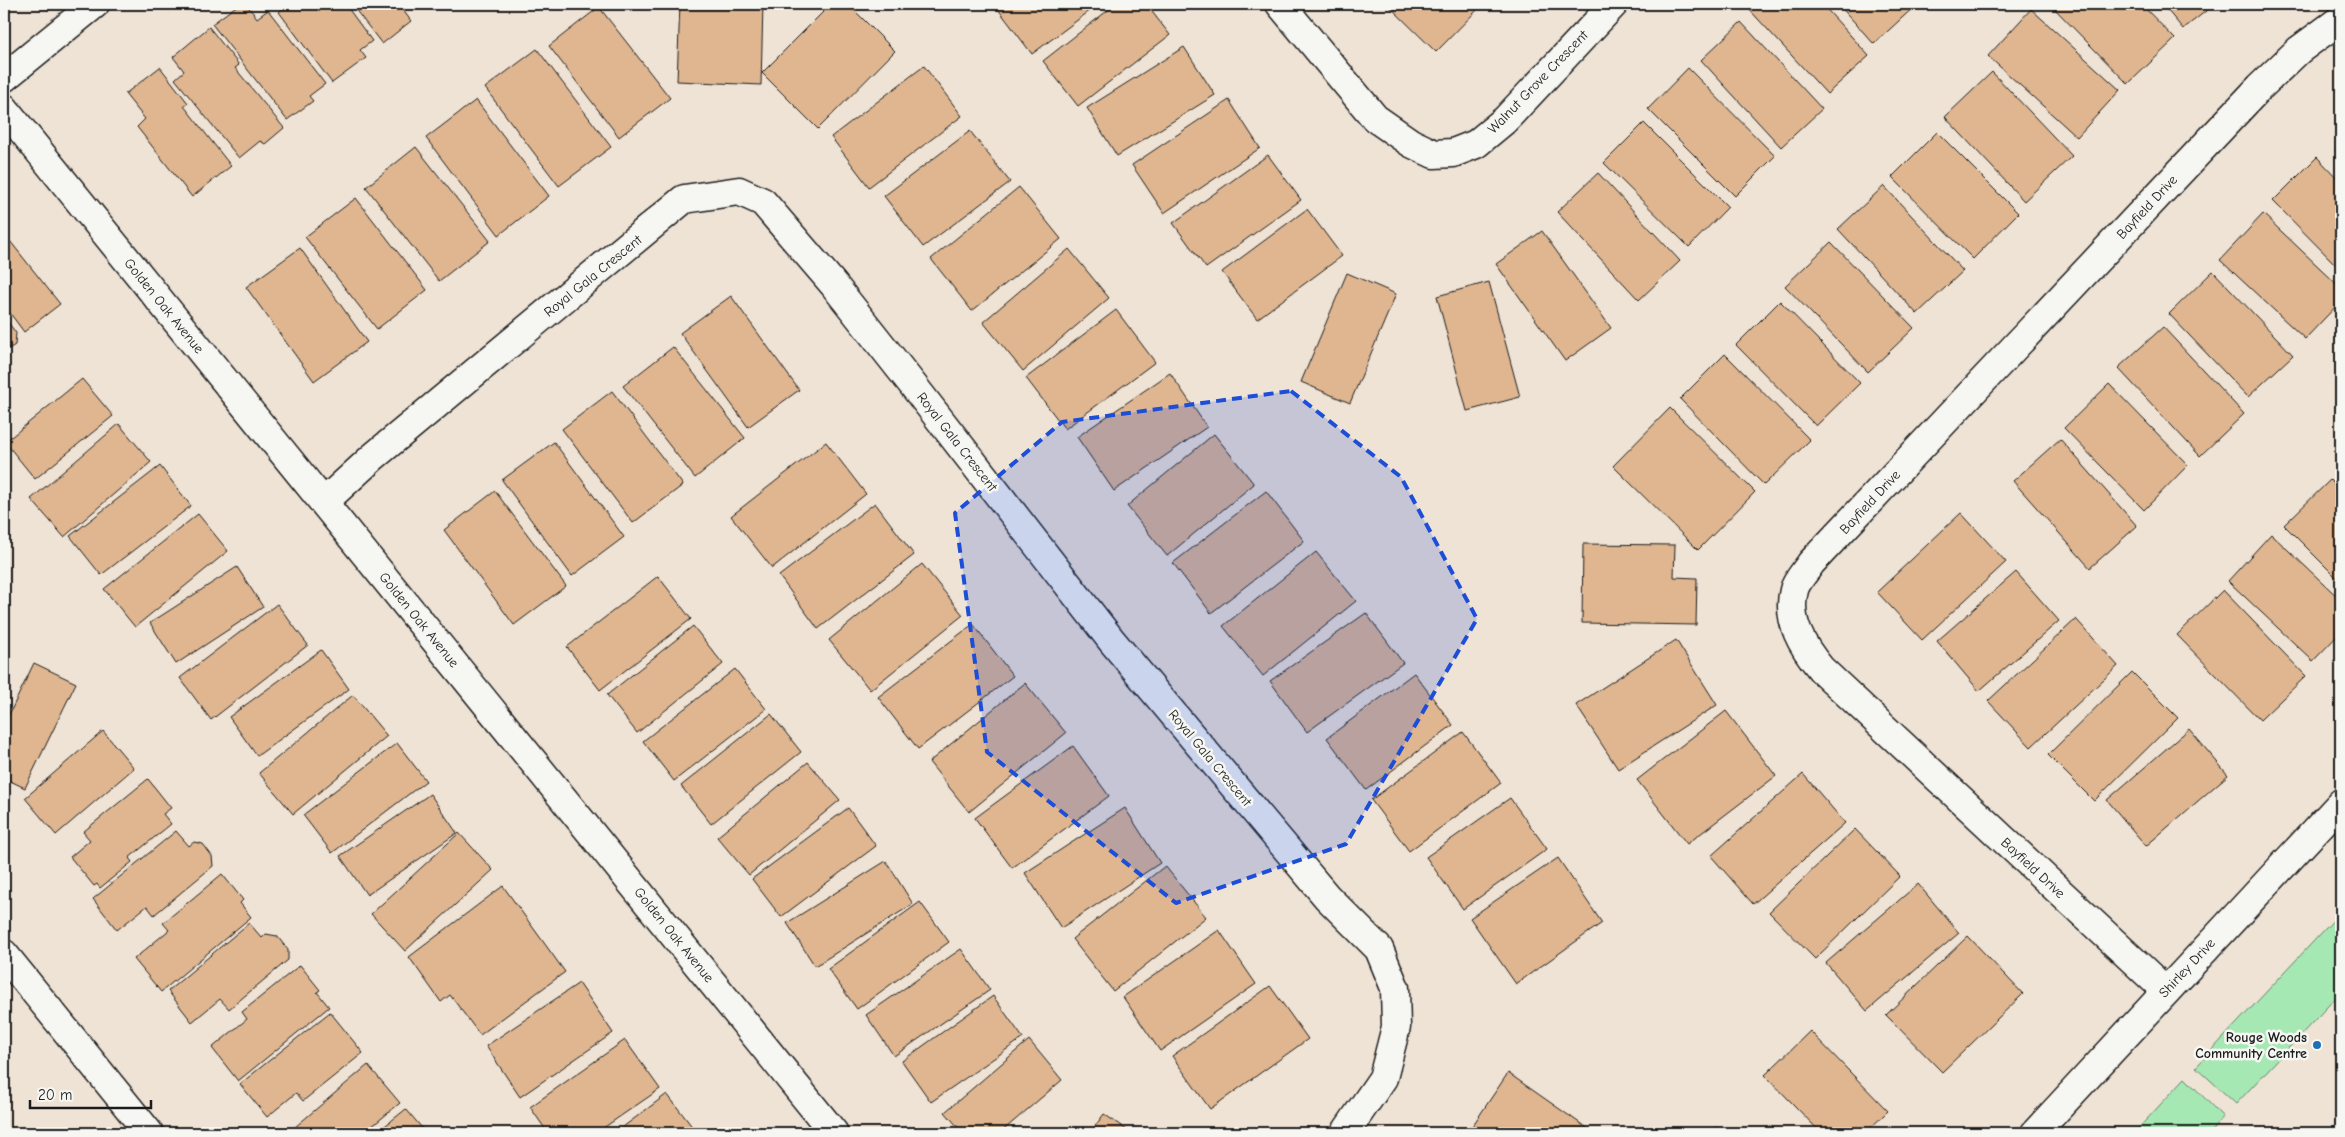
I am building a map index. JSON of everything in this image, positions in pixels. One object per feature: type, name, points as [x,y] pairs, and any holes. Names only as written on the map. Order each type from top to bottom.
[{"type":"street","points":[[4,78],[95,4]]},
{"type":"street","name":"Walnut Grove Crescent","points":[[1280,4],[1375,118],[1411,143],[1434,154],[1453,153],[1476,144],[1505,120],[1614,4]]},
{"type":"street","name":"Bayfield Drive","points":[[2166,991],[1821,670],[1803,647],[1793,620],[1794,589],[1811,564],[2260,87],[2299,50],[2341,18]]},
{"type":"street","name":"Golden Oak Avenue","points":[[4,108],[834,1133]]},
{"type":"street","name":"Royal Gala Crescent","points":[[324,502],[373,457],[684,199],[739,191],[763,202],[886,351],[1112,641],[1327,897],[1379,949],[1394,988],[1396,1027],[1383,1078],[1345,1133]]},
{"type":"street","name":"Shirley Drive","points":[[2035,1133],[2341,804]]},
{"type":"street","points":[[4,954],[149,1133]]},
{"type":"highlighted area","points":[[1291,391],[1401,477],[1477,619],[1346,844],[1176,903],[987,752],[955,513],[1062,422]]},
{"type":"green space","points":[[2341,912],[2341,992],[2236,1104],[2196,1067]]},
{"type":"green space","points":[[2185,1078],[2223,1117],[2210,1133],[2134,1133]]},
{"type":"building","points":[[239,4],[246,4],[257,18],[268,10],[325,84],[309,96],[313,101],[287,120],[212,24]]},
{"type":"building","points":[[286,4],[345,4],[372,41],[360,50],[366,58],[332,83],[279,12]]},
{"type":"building","points":[[351,4],[402,4],[400,6],[411,21],[382,44]]},
{"type":"building","points":[[680,4],[763,4],[761,85],[677,81]]},
{"type":"building","points":[[831,4],[848,4],[895,51],[818,129],[762,73]]},
{"type":"building","points":[[1005,4],[1099,4],[1032,54],[998,9]]},
{"type":"building","points":[[1116,4],[1146,4],[1170,35],[1078,106],[1043,61]]},
{"type":"building","points":[[1387,4],[1483,4],[1436,52]]},
{"type":"building","points":[[1751,4],[1822,4],[1869,56],[1827,94],[1747,7]]},
{"type":"building","points":[[1838,4],[1917,4],[1874,44]]},
{"type":"building","points":[[2050,4],[2141,4],[2175,39],[2128,84]]},
{"type":"building","points":[[2162,4],[2215,4],[2183,29]]},
{"type":"building","points":[[599,7],[670,98],[619,137],[549,46]]},
{"type":"building","points":[[2031,9],[2120,90],[2077,137],[1988,56]]},
{"type":"building","points":[[1741,22],[1822,109],[1781,147],[1701,60]]},
{"type":"building","points":[[209,27],[239,65],[235,68],[284,128],[265,144],[260,141],[239,158],[175,79],[184,71],[173,57]]},
{"type":"building","points":[[1184,47],[1215,95],[1117,156],[1087,108]]},
{"type":"building","points":[[537,49],[611,147],[559,186],[485,88]]},
{"type":"building","points":[[924,66],[962,116],[869,187],[831,137]]},
{"type":"building","points":[[160,67],[188,103],[184,106],[231,166],[192,197],[137,127],[145,119],[125,94]]},
{"type":"building","points":[[1688,68],[1775,156],[1735,196],[1648,109]]},
{"type":"building","points":[[1992,72],[2072,156],[2024,201],[1945,117]]},
{"type":"building","points":[[476,100],[549,196],[499,235],[426,138]]},
{"type":"building","points":[[1229,100],[1260,148],[1164,213],[1132,165]]},
{"type":"building","points":[[1644,123],[1728,207],[1689,247],[1604,163]]},
{"type":"building","points":[[970,131],[1010,182],[923,247],[884,196]]},
{"type":"building","points":[[1937,132],[2018,213],[1973,259],[1892,177]]},
{"type":"building","points":[[2341,144],[2341,157],[2335,150]]},
{"type":"building","points":[[416,147],[490,241],[439,281],[366,187]]},
{"type":"building","points":[[1268,155],[1301,200],[1206,268],[1173,223]]},
{"type":"building","points":[[2317,157],[2341,182],[2341,270],[2273,201]]},
{"type":"building","points":[[1598,173],[1680,261],[1639,300],[1557,212]]},
{"type":"building","points":[[1884,186],[1963,271],[1917,314],[1838,229]]},
{"type":"building","points":[[1019,187],[1061,239],[972,311],[931,259]]},
{"type":"building","points":[[356,198],[427,290],[377,329],[305,237]]},
{"type":"building","points":[[1307,209],[1342,256],[1257,319],[1222,272]]},
{"type":"building","points":[[2263,214],[2341,288],[2341,301],[2305,339],[2220,260]]},
{"type":"building","points":[[1542,231],[1611,328],[1565,361],[1496,264]]},
{"type":"building","points":[[10,241],[60,304],[24,332],[4,305],[4,244]]},
{"type":"building","points":[[1831,242],[1914,328],[1868,372],[1785,286]]},
{"type":"building","points":[[300,248],[367,342],[314,381],[246,287]]},
{"type":"building","points":[[1069,249],[1109,298],[1023,371],[983,322]]},
{"type":"building","points":[[2213,271],[2293,355],[2248,397],[2169,314]]},
{"type":"building","points":[[1347,273],[1396,294],[1350,403],[1301,382]]},
{"type":"building","points":[[1489,282],[1520,397],[1467,411],[1437,296]]},
{"type":"building","points":[[731,296],[799,390],[748,427],[680,333]]},
{"type":"building","points":[[1780,301],[1860,383],[1816,426],[1736,345]]},
{"type":"building","points":[[1116,310],[1155,362],[1065,429],[1026,378]]},
{"type":"building","points":[[4,317],[16,333],[15,345],[4,352]]},
{"type":"building","points":[[2163,327],[2244,414],[2200,456],[2118,368]]},
{"type":"building","points":[[673,347],[745,438],[695,478],[623,386]]},
{"type":"building","points":[[1725,354],[1810,440],[1764,485],[1680,399]]},
{"type":"building","points":[[1170,373],[1207,427],[1114,491],[1077,437]]},
{"type":"building","points":[[82,379],[113,416],[35,479],[5,442]]},
{"type":"building","points":[[2109,384],[2188,465],[2144,510],[2064,428]]},
{"type":"building","points":[[612,391],[683,485],[633,523],[562,429]]},
{"type":"building","points":[[1670,408],[1755,492],[1698,550],[1613,466]]},
{"type":"building","points":[[119,424],[151,462],[64,537],[31,499]]},
{"type":"building","points":[[1214,434],[1254,484],[1167,556],[1127,506]]},
{"type":"building","points":[[2060,439],[2137,526],[2090,568],[2013,481]]},
{"type":"building","points":[[554,442],[624,537],[572,576],[502,480]]},
{"type":"building","points":[[826,442],[866,494],[772,568],[731,516]]},
{"type":"building","points":[[160,466],[191,506],[101,575],[70,536]]},
{"type":"building","points":[[2330,480],[2341,491],[2341,582],[2284,525]]},
{"type":"building","points":[[495,491],[566,586],[514,625],[444,530]]},
{"type":"building","points":[[1266,491],[1304,541],[1211,613],[1173,563]]},
{"type":"building","points":[[875,503],[914,555],[818,629],[779,576]]},
{"type":"building","points":[[1961,513],[2006,562],[1922,640],[1877,592]]},
{"type":"building","points":[[198,514],[228,551],[135,627],[104,589]]},
{"type":"building","points":[[2271,534],[2341,600],[2341,632],[2313,661],[2228,581]]},
{"type":"building","points":[[1583,544],[1675,545],[1674,577],[1697,578],[1696,625],[1582,623]]},
{"type":"building","points":[[1316,552],[1356,601],[1263,676],[1223,626]]},
{"type":"building","points":[[922,564],[963,615],[870,690],[829,640]]},
{"type":"building","points":[[237,567],[263,607],[176,664],[150,623]]},
{"type":"building","points":[[2016,572],[2059,621],[1979,691],[1937,641]]},
{"type":"building","points":[[658,576],[691,619],[600,690],[567,647]]},
{"type":"building","points":[[2223,590],[2306,676],[2260,720],[2177,635]]},
{"type":"building","points":[[277,604],[308,645],[211,720],[180,678]]},
{"type":"building","points":[[1366,613],[1403,663],[1307,732],[1270,681]]},
{"type":"building","points":[[2076,619],[2118,666],[2031,747],[1988,701]]},
{"type":"building","points":[[973,624],[1013,676],[918,749],[878,697]]},
{"type":"building","points":[[693,626],[723,664],[637,733],[607,695]]},
{"type":"building","points":[[1676,640],[1717,705],[1618,769],[1576,705]]},
{"type":"building","points":[[321,650],[349,689],[257,756],[229,717]]},
{"type":"building","points":[[34,663],[76,683],[25,788],[4,778],[4,725]]},
{"type":"building","points":[[735,669],[766,709],[674,781],[643,741]]},
{"type":"building","points":[[2132,672],[2178,718],[2094,801],[2048,755]]},
{"type":"building","points":[[1414,673],[1453,725],[1366,790],[1327,738]]},
{"type":"building","points":[[1025,683],[1066,733],[969,812],[929,762]]},
{"type":"building","points":[[353,695],[387,736],[293,814],[259,773]]},
{"type":"building","points":[[1726,711],[1776,776],[1687,844],[1637,780]]},
{"type":"building","points":[[771,714],[801,752],[711,824],[681,786]]},
{"type":"building","points":[[2189,729],[2228,775],[2146,846],[2107,800]]},
{"type":"building","points":[[103,731],[134,768],[56,835],[25,798]]},
{"type":"building","points":[[1463,732],[1501,783],[1409,851],[1371,800]]},
{"type":"building","points":[[397,743],[426,781],[332,853],[303,815]]},
{"type":"building","points":[[1073,746],[1109,796],[1012,868],[975,818]]},
{"type":"building","points":[[808,762],[840,800],[749,875],[717,837]]},
{"type":"building","points":[[1803,774],[1845,823],[1753,904],[1711,856]]},
{"type":"building","points":[[148,779],[171,808],[163,814],[171,824],[129,858],[132,862],[100,888],[97,884],[94,886],[70,857],[90,840],[83,832]]},
{"type":"building","points":[[430,794],[457,833],[367,895],[340,856]]},
{"type":"building","points":[[1510,798],[1547,849],[1463,909],[1426,857]]},
{"type":"building","points":[[848,808],[876,846],[781,917],[752,879]]},
{"type":"building","points":[[1125,808],[1160,863],[1061,928],[1025,873]]},
{"type":"building","points":[[1855,829],[1900,876],[1815,959],[1769,912]]},
{"type":"building","points":[[176,831],[189,846],[194,842],[203,844],[212,856],[213,866],[154,915],[147,906],[117,930],[93,899]]},
{"type":"building","points":[[459,833],[493,870],[405,951],[371,914]]},
{"type":"building","points":[[1558,858],[1602,923],[1516,984],[1470,918]]},
{"type":"building","points":[[886,861],[913,904],[815,966],[787,923]]},
{"type":"building","points":[[1165,866],[1206,917],[1113,991],[1072,939]]},
{"type":"building","points":[[222,874],[243,900],[240,903],[251,917],[161,992],[134,959],[169,930],[163,923]]},
{"type":"building","points":[[1918,884],[1959,933],[1867,1011],[1826,963]]},
{"type":"building","points":[[503,886],[565,972],[480,1035],[450,995],[441,1002],[409,957]]},
{"type":"building","points":[[920,902],[949,942],[857,1009],[828,969]]},
{"type":"building","points":[[249,923],[262,938],[266,934],[277,936],[288,950],[288,960],[229,1009],[220,999],[192,1022],[168,991]]},
{"type":"building","points":[[1219,930],[1256,984],[1160,1051],[1123,997]]},
{"type":"building","points":[[1968,936],[2023,994],[1942,1072],[1886,1015]]},
{"type":"building","points":[[961,949],[990,990],[894,1056],[866,1015]]},
{"type":"building","points":[[300,965],[320,990],[317,992],[329,1007],[238,1081],[212,1048],[247,1019],[242,1012]]},
{"type":"building","points":[[579,983],[613,1033],[520,1097],[486,1046]]},
{"type":"building","points":[[1270,986],[1308,1039],[1210,1109],[1172,1056]]},
{"type":"building","points":[[993,996],[1023,1038],[931,1102],[902,1061]]},
{"type":"building","points":[[330,1012],[363,1053],[303,1101],[296,1093],[267,1117],[240,1084]]},
{"type":"building","points":[[1810,1031],[1888,1111],[1865,1133],[1821,1133],[1765,1075]]},
{"type":"building","points":[[625,1040],[660,1089],[596,1133],[548,1133],[530,1107]]},
{"type":"building","points":[[1029,1040],[1062,1080],[1000,1133],[963,1133],[945,1112]]},
{"type":"building","points":[[368,1065],[400,1103],[364,1133],[288,1133]]},
{"type":"building","points":[[1508,1073],[1594,1133],[1478,1133],[1471,1128]]},
{"type":"building","points":[[667,1094],[697,1133],[615,1133]]},
{"type":"building","points":[[406,1109],[426,1133],[376,1133]]},
{"type":"building","points":[[1104,1114],[1131,1133],[1090,1133]]},
{"type":"building","points":[[1716,1127],[1729,1133],[1712,1133]]},
{"type":"place","name":"Rouge Woods Community Centre","points":[[2317,1045]]}]
